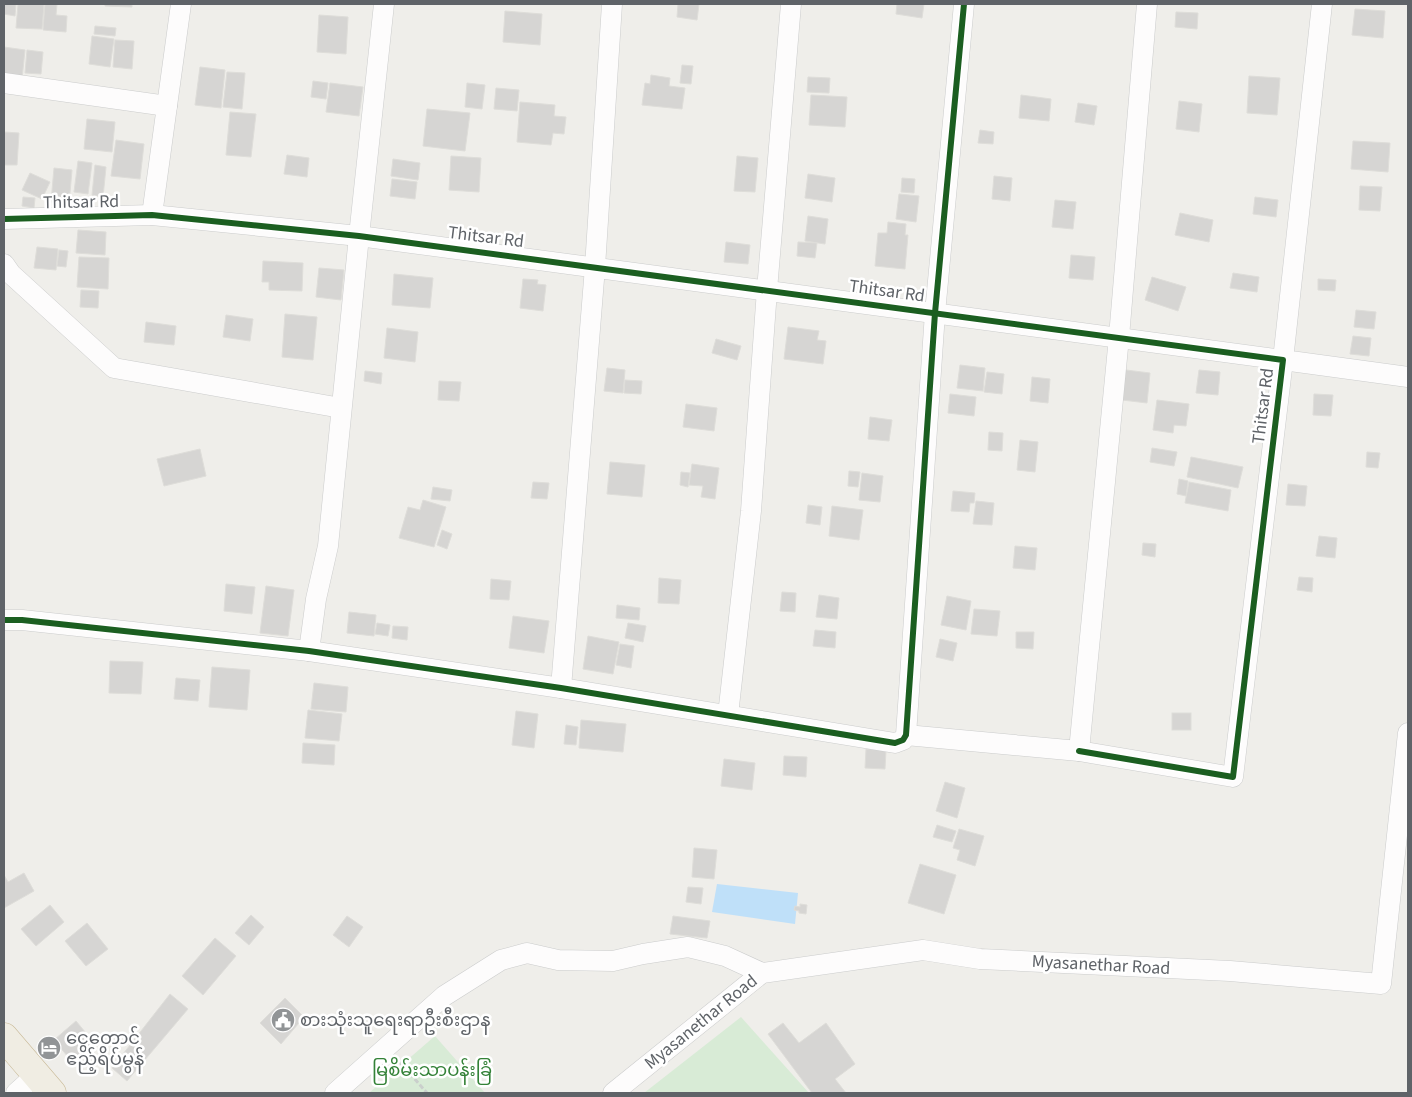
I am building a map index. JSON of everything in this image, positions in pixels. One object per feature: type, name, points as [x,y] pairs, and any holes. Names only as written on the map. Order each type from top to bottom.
[{"type":"highway","points":[[4,1037],[44,1084]]},
{"type":"street","points":[[152,215],[181,4]]},
{"type":"street","points":[[309,651],[316,599],[328,546],[384,4]]},
{"type":"street","points":[[561,688],[595,267],[612,4]]},
{"type":"street","points":[[728,715],[751,511],[791,4]]},
{"type":"street","points":[[4,620],[32,621],[309,651],[561,688],[895,742],[903,740],[906,735],[935,313],[964,4]]},
{"type":"street","points":[[906,735],[1079,751],[1120,337],[1148,4]]},
{"type":"street","points":[[1322,4],[1283,360],[1408,377]]},
{"type":"street","points":[[4,83],[167,106]]},
{"type":"street","name":"Thitsar Rd","points":[[4,219],[152,215],[359,236],[1283,360],[1233,777],[1079,751]]},
{"type":"street","points":[[4,264],[11,274],[114,368],[341,408]]},
{"type":"street","name":"Myasanethar Road","points":[[613,1093],[762,973],[923,950],[980,958],[1230,971],[1381,984],[1408,733]]},
{"type":"street","points":[[335,1093],[444,996],[501,960],[527,954],[558,960],[613,961],[688,947],[725,956],[762,973]]},
{"type":"street","points":[[16,1093],[44,1084]]},
{"type":"path","points":[[387,1047],[427,1093]]},
{"type":"green space","points":[[741,1017],[809,1093],[644,1093]]},
{"type":"green space","name":"မြစိမ်းသာပန်းခြံ","points":[[435,1036],[485,1093],[369,1093]]},
{"type":"water","points":[[717,884],[798,893],[795,924],[712,912]]},
{"type":"building","points":[[4,4],[16,4],[15,16],[4,14]]},
{"type":"building","points":[[18,4],[44,4],[42,29],[16,28]]},
{"type":"building","points":[[45,4],[57,4],[56,15],[67,16],[66,32],[43,30]]},
{"type":"building","points":[[105,4],[132,4],[132,7],[105,6]]},
{"type":"building","points":[[678,4],[699,4],[697,20],[677,17]]},
{"type":"building","points":[[897,4],[924,4],[922,18],[896,14]]},
{"type":"building","points":[[1355,9],[1385,11],[1383,38],[1352,35]]},
{"type":"building","points":[[505,11],[542,14],[540,45],[503,42]]},
{"type":"building","points":[[1176,12],[1198,13],[1197,29],[1175,27]]},
{"type":"building","points":[[319,15],[348,17],[346,54],[317,52]]},
{"type":"building","points":[[95,26],[116,28],[115,36],[94,34]]},
{"type":"building","points":[[92,36],[114,39],[110,67],[89,64]]},
{"type":"building","points":[[115,40],[134,41],[132,69],[113,67]]},
{"type":"building","points":[[4,47],[25,50],[22,79],[4,77]]},
{"type":"building","points":[[27,50],[43,52],[41,74],[25,73]]},
{"type":"building","points":[[682,65],[693,66],[691,84],[680,83]]},
{"type":"building","points":[[200,67],[225,70],[221,108],[195,105]]},
{"type":"building","points":[[227,72],[245,73],[242,109],[223,107]]},
{"type":"building","points":[[651,75],[670,78],[669,86],[685,88],[682,109],[642,105],[645,83],[650,84]]},
{"type":"building","points":[[1249,76],[1280,78],[1277,115],[1247,113]]},
{"type":"building","points":[[808,77],[830,78],[829,93],[807,92]]},
{"type":"building","points":[[313,81],[328,83],[326,99],[311,97]]},
{"type":"building","points":[[330,83],[363,87],[359,116],[326,112]]},
{"type":"building","points":[[467,83],[485,85],[482,109],[465,107]]},
{"type":"building","points":[[496,88],[519,90],[517,111],[494,109]]},
{"type":"building","points":[[811,95],[847,97],[845,127],[809,125]]},
{"type":"building","points":[[1021,95],[1051,99],[1049,121],[1019,118]]},
{"type":"building","points":[[1179,101],[1202,104],[1199,132],[1176,129]]},
{"type":"building","points":[[520,102],[555,105],[554,116],[566,117],[564,134],[553,133],[551,145],[517,142]]},
{"type":"building","points":[[1078,103],[1097,106],[1094,125],[1075,122]]},
{"type":"building","points":[[427,109],[470,113],[465,151],[423,146]]},
{"type":"building","points":[[230,112],[256,114],[251,157],[226,155]]},
{"type":"building","points":[[87,119],[115,122],[112,152],[84,149]]},
{"type":"building","points":[[980,130],[994,132],[993,144],[978,143]]},
{"type":"building","points":[[4,132],[19,133],[17,165],[4,165]]},
{"type":"building","points":[[116,140],[144,144],[140,179],[111,176]]},
{"type":"building","points":[[1353,141],[1390,143],[1388,172],[1351,169]]},
{"type":"building","points":[[287,155],[309,158],[307,177],[284,174]]},
{"type":"building","points":[[451,156],[481,158],[479,192],[449,190]]},
{"type":"building","points":[[737,156],[758,158],[755,192],[734,191]]},
{"type":"building","points":[[393,159],[420,163],[418,180],[391,176]]},
{"type":"building","points":[[78,161],[92,163],[88,194],[74,192]]},
{"type":"building","points":[[95,165],[106,167],[103,197],[92,195]]},
{"type":"building","points":[[54,168],[72,170],[69,204],[51,202]]},
{"type":"building","points":[[30,173],[50,182],[42,199],[22,190]]},
{"type":"building","points":[[808,174],[835,178],[832,202],[805,198]]},
{"type":"building","points":[[994,176],[1012,178],[1010,201],[992,199]]},
{"type":"building","points":[[902,178],[915,179],[914,193],[901,192]]},
{"type":"building","points":[[392,179],[417,182],[415,199],[390,196]]},
{"type":"building","points":[[1360,186],[1382,187],[1380,211],[1359,210]]},
{"type":"building","points":[[899,194],[919,196],[916,222],[896,219]]},
{"type":"building","points":[[23,197],[35,198],[34,208],[22,206]]},
{"type":"building","points":[[1255,197],[1278,200],[1276,217],[1253,214]]},
{"type":"building","points":[[1055,200],[1076,202],[1073,229],[1052,227]]},
{"type":"building","points":[[1180,213],[1213,220],[1209,242],[1175,235]]},
{"type":"building","points":[[808,216],[828,219],[825,244],[805,241]]},
{"type":"building","points":[[888,222],[906,224],[905,235],[908,235],[905,269],[875,266],[878,233],[887,233]]},
{"type":"building","points":[[78,230],[106,232],[105,255],[76,253]]},
{"type":"building","points":[[726,242],[750,245],[748,264],[724,262]]},
{"type":"building","points":[[798,242],[817,243],[815,258],[797,256]]},
{"type":"building","points":[[37,247],[58,249],[56,270],[34,268]]},
{"type":"building","points":[[59,250],[68,251],[66,267],[57,266]]},
{"type":"building","points":[[1071,255],[1095,257],[1093,280],[1069,278]]},
{"type":"building","points":[[79,257],[109,258],[108,289],[77,287]]},
{"type":"building","points":[[263,261],[303,263],[302,291],[269,290],[269,282],[262,282]]},
{"type":"building","points":[[319,268],[344,270],[341,300],[316,297]]},
{"type":"building","points":[[1233,273],[1259,277],[1257,292],[1230,288]]},
{"type":"building","points":[[394,274],[433,278],[430,308],[392,305]]},
{"type":"building","points":[[1152,277],[1186,287],[1178,311],[1145,300]]},
{"type":"building","points":[[523,279],[538,280],[537,284],[546,285],[543,311],[520,308]]},
{"type":"building","points":[[1318,279],[1336,280],[1335,291],[1318,290]]},
{"type":"building","points":[[81,290],[99,291],[98,308],[80,307]]},
{"type":"building","points":[[1356,310],[1376,312],[1374,329],[1354,327]]},
{"type":"building","points":[[285,314],[317,317],[313,360],[282,357]]},
{"type":"building","points":[[226,315],[253,319],[250,341],[223,337]]},
{"type":"building","points":[[146,322],[176,326],[174,345],[144,342]]},
{"type":"building","points":[[788,327],[819,331],[817,340],[826,341],[823,364],[784,359]]},
{"type":"building","points":[[387,328],[418,332],[415,362],[384,358]]},
{"type":"building","points":[[1353,336],[1371,338],[1369,356],[1350,354]]},
{"type":"building","points":[[716,339],[741,346],[737,360],[712,353]]},
{"type":"building","points":[[960,365],[985,368],[983,391],[957,388]]},
{"type":"building","points":[[607,368],[625,370],[623,393],[604,391]]},
{"type":"building","points":[[1118,369],[1150,373],[1147,403],[1114,399]]},
{"type":"building","points":[[1199,370],[1220,372],[1218,395],[1196,393]]},
{"type":"building","points":[[365,371],[382,373],[381,384],[364,381]]},
{"type":"building","points":[[987,372],[1004,374],[1002,394],[984,392]]},
{"type":"building","points":[[1032,377],[1050,379],[1048,403],[1030,401]]},
{"type":"building","points":[[625,380],[642,381],[641,394],[624,393]]},
{"type":"building","points":[[439,381],[461,382],[459,401],[438,400]]},
{"type":"building","points":[[950,394],[976,397],[974,416],[948,413]]},
{"type":"building","points":[[1314,394],[1333,395],[1331,416],[1313,415]]},
{"type":"building","points":[[1157,400],[1189,404],[1186,426],[1174,425],[1173,433],[1153,430]]},
{"type":"building","points":[[686,404],[717,408],[714,431],[683,427]]},
{"type":"building","points":[[870,417],[892,420],[889,441],[868,439]]},
{"type":"building","points":[[989,432],[1003,433],[1002,451],[988,450]]},
{"type":"building","points":[[1020,440],[1038,442],[1035,472],[1017,470]]},
{"type":"building","points":[[1152,448],[1177,452],[1174,466],[1150,462]]},
{"type":"building","points":[[200,449],[206,476],[164,486],[157,459]]},
{"type":"building","points":[[1367,452],[1380,453],[1378,468],[1366,467]]},
{"type":"building","points":[[1191,457],[1243,467],[1238,488],[1187,477]]},
{"type":"building","points":[[610,462],[645,465],[642,497],[607,494]]},
{"type":"building","points":[[692,464],[719,468],[715,499],[701,497],[703,486],[689,485]]},
{"type":"building","points":[[849,471],[860,472],[858,487],[848,486]]},
{"type":"building","points":[[681,472],[690,473],[688,487],[680,485]]},
{"type":"building","points":[[862,473],[883,476],[880,502],[859,500]]},
{"type":"building","points":[[1179,479],[1188,481],[1186,496],[1177,494]]},
{"type":"building","points":[[533,482],[549,483],[547,499],[531,498]]},
{"type":"building","points":[[1189,482],[1231,490],[1228,511],[1185,503]]},
{"type":"building","points":[[1288,484],[1307,486],[1305,506],[1286,505]]},
{"type":"building","points":[[433,487],[452,490],[450,501],[431,499]]},
{"type":"building","points":[[953,491],[975,493],[974,503],[970,503],[969,512],[951,511]]},
{"type":"building","points":[[423,500],[446,507],[434,547],[399,538],[408,507],[420,510]]},
{"type":"building","points":[[976,501],[994,503],[992,525],[973,524]]},
{"type":"building","points":[[808,505],[822,507],[820,525],[806,523]]},
{"type":"building","points":[[832,506],[863,510],[859,540],[829,536]]},
{"type":"building","points":[[442,530],[452,534],[447,549],[437,545]]},
{"type":"building","points":[[1319,536],[1337,538],[1335,558],[1316,556]]},
{"type":"building","points":[[1143,543],[1156,544],[1155,557],[1142,555]]},
{"type":"building","points":[[1015,546],[1037,548],[1035,570],[1013,568]]},
{"type":"building","points":[[1299,577],[1313,578],[1312,592],[1297,590]]},
{"type":"building","points":[[659,578],[681,580],[679,604],[658,603]]},
{"type":"building","points":[[491,579],[511,581],[509,600],[490,599]]},
{"type":"building","points":[[226,584],[255,587],[252,614],[224,611]]},
{"type":"building","points":[[266,586],[294,590],[288,636],[260,633]]},
{"type":"building","points":[[782,592],[796,593],[795,612],[780,611]]},
{"type":"building","points":[[819,595],[839,598],[837,619],[816,617]]},
{"type":"building","points":[[947,596],[971,601],[966,630],[941,625]]},
{"type":"building","points":[[617,605],[640,608],[639,620],[616,618]]},
{"type":"building","points":[[974,609],[1000,611],[997,636],[971,634]]},
{"type":"building","points":[[349,612],[376,615],[374,636],[347,633]]},
{"type":"building","points":[[513,616],[549,621],[544,653],[509,648]]},
{"type":"building","points":[[377,623],[390,625],[388,636],[375,634]]},
{"type":"building","points":[[628,623],[646,626],[643,642],[625,638]]},
{"type":"building","points":[[393,626],[408,627],[407,640],[392,638]]},
{"type":"building","points":[[815,630],[836,632],[835,648],[813,646]]},
{"type":"building","points":[[1016,632],[1034,632],[1033,649],[1016,648]]},
{"type":"building","points":[[588,636],[619,642],[613,674],[583,669]]},
{"type":"building","points":[[940,639],[957,643],[953,661],[936,657]]},
{"type":"building","points":[[620,644],[634,646],[631,668],[616,665]]},
{"type":"building","points":[[110,661],[143,662],[141,694],[109,693]]},
{"type":"building","points":[[212,667],[250,670],[247,710],[209,707]]},
{"type":"building","points":[[176,678],[200,680],[198,701],[174,699]]},
{"type":"building","points":[[314,683],[348,687],[346,712],[311,709]]},
{"type":"building","points":[[308,710],[342,714],[339,741],[305,738]]},
{"type":"building","points":[[516,711],[538,714],[534,748],[512,745]]},
{"type":"building","points":[[1172,713],[1191,713],[1191,730],[1172,730]]},
{"type":"building","points":[[581,720],[626,724],[623,752],[579,748]]},
{"type":"building","points":[[566,725],[578,727],[576,745],[564,744]]},
{"type":"building","points":[[303,743],[335,745],[334,765],[302,763]]},
{"type":"building","points":[[866,749],[886,751],[885,769],[865,768]]},
{"type":"building","points":[[784,756],[807,757],[806,777],[783,775]]},
{"type":"building","points":[[724,759],[755,763],[752,790],[721,786]]},
{"type":"building","points":[[945,782],[965,788],[957,818],[936,811]]},
{"type":"building","points":[[937,825],[956,831],[952,842],[933,837]]},
{"type":"building","points":[[959,829],[984,836],[975,866],[957,860],[960,850],[953,848]]},
{"type":"building","points":[[694,848],[717,850],[714,879],[692,877]]},
{"type":"building","points":[[920,864],[956,875],[944,914],[908,903]]},
{"type":"building","points":[[24,873],[34,891],[4,908],[4,875],[8,882]]},
{"type":"building","points":[[688,887],[703,888],[701,904],[686,902]]},
{"type":"building","points":[[800,904],[807,905],[806,914],[794,910],[795,906],[800,907]]},
{"type":"building","points":[[50,905],[64,922],[36,946],[21,929]]},
{"type":"building","points":[[251,915],[264,927],[249,945],[235,933]]},
{"type":"building","points":[[347,916],[363,927],[349,947],[333,935]]},
{"type":"building","points":[[673,916],[710,921],[707,938],[670,934]]},
{"type":"building","points":[[87,923],[108,949],[86,966],[65,941]]},
{"type":"building","points":[[215,938],[236,956],[203,995],[182,976]]},
{"type":"building","points":[[170,994],[188,1009],[127,1081],[112,1068]]},
{"type":"building","name":"စားသုံးသူရေးရာဦးစီးဌာန","points":[[285,998],[304,1017],[281,1044],[260,1023]]},
{"type":"building","points":[[76,1021],[95,1044],[73,1063],[54,1040]]},
{"type":"building","points":[[783,1023],[799,1043],[826,1023],[855,1064],[835,1079],[846,1093],[812,1093],[768,1034]]},
{"type":"cycle path","points":[[4,620],[22,620],[309,651],[561,688],[895,743],[903,740],[906,735],[935,313],[964,4]]},
{"type":"cycle path","points":[[4,219],[152,215],[359,236],[1283,360],[1233,777],[1079,751]]},
{"type":"place","name":"စားသုံးသူရေးရာဦးစီးဌာန","points":[[283,1020]]},
{"type":"place","name":"ငွေတောင် ဧည့်ရိပ်မွန်","points":[[49,1048]]}]
